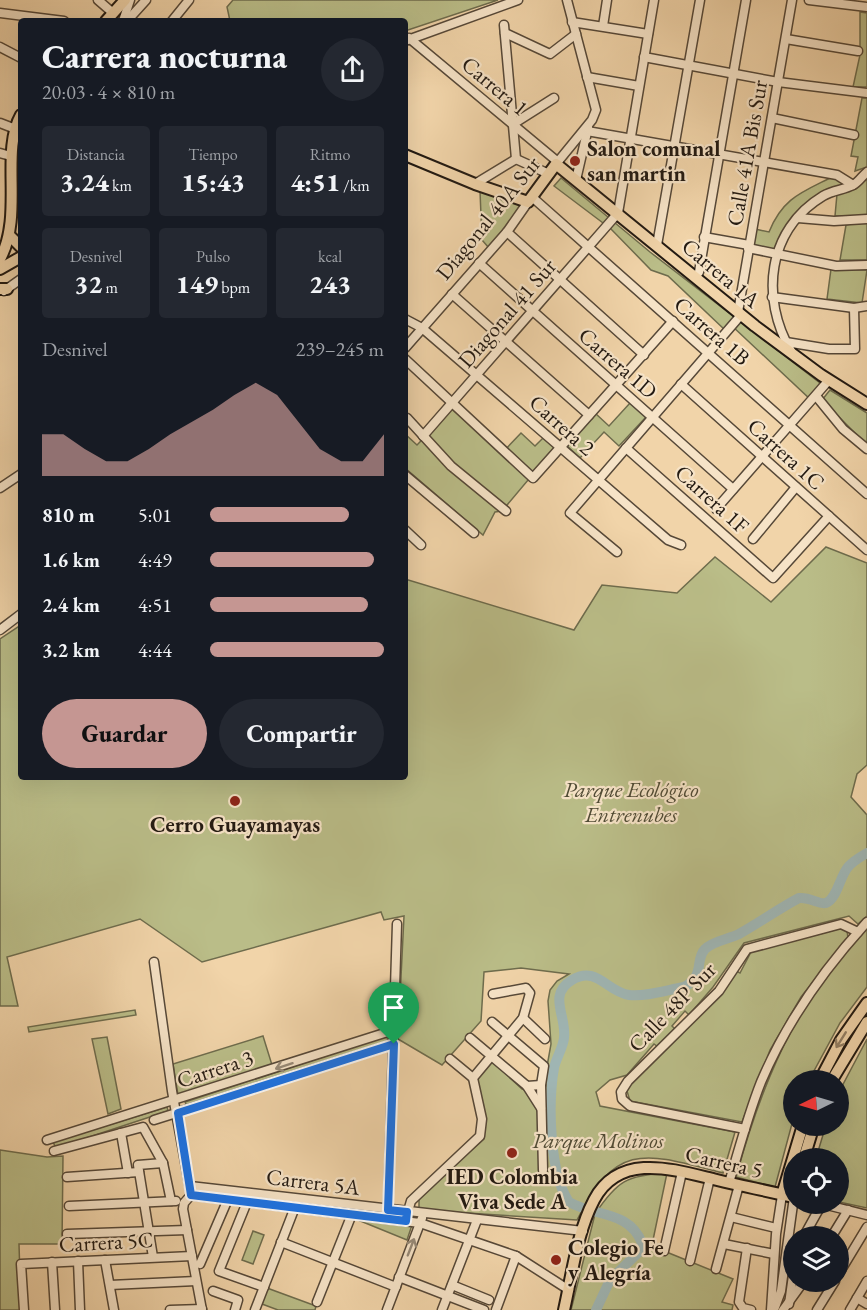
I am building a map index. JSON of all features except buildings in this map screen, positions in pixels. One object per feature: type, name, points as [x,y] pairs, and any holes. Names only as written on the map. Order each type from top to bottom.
[{"type":"main road","points":[[110,17],[125,0]]},
{"type":"main road","points":[[0,259],[9,235],[4,154],[18,120]]},
{"type":"main road","name":"Carrera 1B","points":[[408,156],[474,184],[530,200]]},
{"type":"main road","name":"Diagonal 40A Sur","points":[[530,200],[557,163]]},
{"type":"main road","name":"Carrera 1A","points":[[557,163],[739,313],[829,380],[867,404]]},
{"type":"main road","points":[[9,235],[18,244]]},
{"type":"main road","points":[[0,269],[18,259]]},
{"type":"main road","points":[[825,1070],[841,1040],[867,1003]]},
{"type":"main road","points":[[838,1070],[867,1022]]},
{"type":"main road","name":"Carrera 5","points":[[583,1231],[593,1201],[612,1178],[627,1171],[646,1167],[682,1172],[783,1194]]},
{"type":"main road","points":[[564,1310],[583,1231]]},
{"type":"street","points":[[98,0],[110,17]]},
{"type":"street","points":[[126,18],[130,0]]},
{"type":"street","points":[[128,18],[146,0]]},
{"type":"street","points":[[408,38],[518,0]]},
{"type":"street","points":[[567,0],[587,77],[639,86]]},
{"type":"street","points":[[603,26],[607,0]]},
{"type":"street","points":[[618,213],[654,0]]},
{"type":"street","points":[[657,245],[700,0]]},
{"type":"street","points":[[699,272],[746,0]]},
{"type":"street","name":"Calle 41A Bis Sur","points":[[739,313],[792,0]]},
{"type":"street","points":[[809,0],[867,7]]},
{"type":"street","points":[[174,18],[186,1]]},
{"type":"street","points":[[0,13],[40,18]]},
{"type":"street","points":[[573,22],[648,34]]},
{"type":"street","points":[[516,159],[504,29],[550,54],[576,34]]},
{"type":"street","points":[[786,39],[858,51]]},
{"type":"street","name":"Carrera 1","points":[[408,41],[513,124],[557,163]]},
{"type":"street","points":[[0,47],[18,56]]},
{"type":"street","points":[[644,57],[778,81],[867,93]]},
{"type":"street","name":"Diagonal 40A Sur","points":[[557,163],[588,127],[596,110],[587,77]]},
{"type":"street","points":[[513,124],[554,98]]},
{"type":"street","points":[[772,118],[854,135]]},
{"type":"street","points":[[0,123],[13,128]]},
{"type":"street","points":[[576,180],[588,127],[630,139],[837,175],[853,185]]},
{"type":"street","points":[[516,159],[549,174]]},
{"type":"street","points":[[474,184],[516,159]]},
{"type":"street","points":[[793,354],[786,342],[772,297],[771,278],[776,254],[798,218],[818,200],[835,190],[853,185],[867,172]]},
{"type":"street","name":"Diagonal 40A Sur","points":[[408,344],[507,232],[530,200]]},
{"type":"street","name":"Carrera 1B","points":[[530,200],[673,321],[867,494]]},
{"type":"street","name":"Diagonal 41 Sur","points":[[423,436],[618,213]]},
{"type":"street","points":[[798,218],[834,222],[867,219]]},
{"type":"street","points":[[507,232],[644,355]]},
{"type":"street","points":[[704,237],[836,267],[867,265]]},
{"type":"street","name":"Carrera 1D","points":[[479,264],[733,489]]},
{"type":"street","points":[[2,291],[18,281]]},
{"type":"street","points":[[452,294],[589,415]]},
{"type":"street","points":[[772,297],[854,308],[867,306]]},
{"type":"street","points":[[854,308],[855,349]]},
{"type":"street","points":[[617,552],[570,513],[708,353],[739,313]]},
{"type":"street","name":"Carrera 2","points":[[408,321],[422,328],[477,374],[597,481],[668,540],[681,544]]},
{"type":"street","points":[[408,362],[533,478],[673,321]]},
{"type":"street","points":[[786,342],[829,349],[867,349]]},
{"type":"street","points":[[716,509],[829,380]]},
{"type":"street","name":"Carrera 1C","points":[[681,384],[863,547]]},
{"type":"street","points":[[816,396],[843,429],[867,449]]},
{"type":"street","points":[[408,419],[451,466],[506,511]]},
{"type":"street","name":"Carrera 1F","points":[[626,448],[773,578],[829,516]]},
{"type":"street","points":[[0,488],[18,476]]},
{"type":"street","points":[[408,478],[474,533]]},
{"type":"street","points":[[753,539],[796,487]]},
{"type":"street","points":[[408,533],[422,545]]},
{"type":"street","points":[[863,547],[867,536]]},
{"type":"street","points":[[0,630],[18,616]]},
{"type":"street","points":[[716,1269],[731,1217],[734,1184],[745,1129],[762,1080],[791,1024],[817,982],[867,922]]},
{"type":"street","points":[[388,1210],[397,924]]},
{"type":"street","name":"Calle 48P Sur","points":[[745,1129],[630,1106],[621,1096],[628,1081],[719,991],[745,952],[752,947],[841,924],[858,932]]},
{"type":"street","points":[[154,962],[189,1194],[183,1209],[202,1309],[170,1310]]},
{"type":"street","points":[[473,1078],[523,1018],[530,993],[526,988],[493,994]]},
{"type":"street","points":[[523,1018],[544,1040]]},
{"type":"street","points":[[492,1022],[544,1066],[541,1085],[543,1170]]},
{"type":"street","name":"Carrera 3","points":[[47,1140],[394,1030]]},
{"type":"street","points":[[470,1038],[527,1086],[541,1109]]},
{"type":"street","name":"Carrera 3","points":[[154,1120],[394,1044]]},
{"type":"street","points":[[406,1216],[411,1201],[478,1140],[482,1124],[473,1078],[450,1059]]},
{"type":"street","points":[[527,1086],[541,1085]]},
{"type":"street","points":[[54,1151],[143,1127],[163,1163],[171,1201]]},
{"type":"street","points":[[84,1129],[96,1140]]},
{"type":"street","points":[[121,1133],[128,1173]]},
{"type":"street","points":[[67,1177],[128,1173],[163,1163]]},
{"type":"street","points":[[139,1169],[153,1257]]},
{"type":"street","points":[[664,1251],[682,1172]]},
{"type":"street","points":[[690,1261],[710,1178]]},
{"type":"street","name":"Carrera 5A","points":[[189,1194],[352,1214],[425,1217]]},
{"type":"street","name":"Carrera 5A","points":[[69,1206],[171,1201],[189,1194],[388,1210],[406,1216]]},
{"type":"street","points":[[200,1264],[228,1199]]},
{"type":"street","points":[[248,1202],[219,1270],[264,1287]]},
{"type":"street","points":[[255,1310],[294,1207]]},
{"type":"street","points":[[849,1210],[867,1215]]},
{"type":"street","points":[[772,1310],[776,1228],[783,1212]]},
{"type":"street","points":[[317,1302],[352,1214]]},
{"type":"street","points":[[772,1310],[781,1291],[788,1214]]},
{"type":"street","points":[[425,1217],[583,1231]]},
{"type":"street","points":[[425,1217],[447,1232],[516,1256],[569,1290]]},
{"type":"street","points":[[387,1310],[425,1217]]},
{"type":"street","points":[[731,1217],[776,1228]]},
{"type":"street","points":[[447,1232],[455,1218]]},
{"type":"street","points":[[442,1310],[477,1220]]},
{"type":"street","points":[[849,1257],[867,1227]]},
{"type":"street","points":[[67,1234],[187,1230]]},
{"type":"street","points":[[281,1242],[396,1287]]},
{"type":"street","points":[[724,1244],[774,1254]]},
{"type":"street","points":[[747,1248],[740,1306],[751,1310]]},
{"type":"street","name":"Carrera 5C","points":[[24,1310],[21,1264],[192,1256]]},
{"type":"street","points":[[496,1310],[516,1256]]},
{"type":"street","points":[[105,1260],[114,1310]]},
{"type":"street","points":[[78,1261],[80,1310]]},
{"type":"street","points":[[52,1262],[55,1310]]},
{"type":"street","points":[[399,1277],[484,1310]]},
{"type":"street","points":[[110,1285],[196,1281]]},
{"type":"street","points":[[850,1310],[867,1281]]},
{"type":"street","points":[[452,1285],[489,1300]]},
{"type":"street","points":[[213,1291],[238,1300],[235,1310]]},
{"type":"street","points":[[786,1307],[789,1292]]},
{"type":"street","points":[[786,1307],[796,1292]]},
{"type":"street","points":[[817,1310],[828,1292]]},
{"type":"street","points":[[857,1298],[867,1304]]},
{"type":"green space","points":[[233,0],[498,0],[408,30],[408,18],[229,18],[227,7]]},
{"type":"green space","points":[[860,12],[867,13],[867,87],[853,87],[860,55]]},
{"type":"green space","points":[[862,98],[867,98],[867,167],[855,171],[858,157],[851,156]]},
{"type":"green space","points":[[834,176],[846,184],[813,199],[774,252],[752,247],[755,229],[769,232],[788,203]]},
{"type":"green space","points":[[561,178],[650,252],[820,383],[810,399],[731,325],[725,330],[668,276],[651,270],[611,229],[554,186]]},
{"type":"green space","points":[[867,179],[867,216],[835,216],[837,194],[854,188]]},
{"type":"green space","points":[[480,191],[522,206],[489,248],[482,240]]},
{"type":"green space","points":[[867,222],[867,260],[840,260],[846,225]]},
{"type":"green space","points":[[831,269],[867,270],[862,303],[827,299]]},
{"type":"green space","points":[[830,390],[867,413],[867,445],[822,400]]},
{"type":"green space","points":[[630,403],[646,417],[619,446],[604,432],[580,458],[566,445],[595,413],[609,426]]},
{"type":"green space","points":[[452,409],[502,453],[521,433],[535,446],[545,436],[555,448],[502,511],[495,512],[483,535],[408,471],[408,437],[417,445]]},
{"type":"green space","name":"Parque Ecológico Entrenubes","points":[[826,547],[867,563],[867,765],[857,774],[851,797],[867,815],[867,916],[858,924],[849,916],[744,943],[713,987],[689,1015],[685,1011],[672,1026],[675,1029],[658,1047],[654,1044],[627,1075],[610,1080],[596,1092],[600,1106],[735,1132],[723,1173],[673,1161],[654,1158],[636,1159],[620,1165],[606,1176],[577,1220],[419,1210],[419,1197],[484,1139],[476,1085],[478,1078],[492,1061],[522,1089],[543,1089],[551,1044],[548,1001],[550,990],[557,981],[569,974],[521,968],[484,972],[481,1021],[442,1065],[398,1039],[404,916],[384,920],[381,912],[202,962],[140,919],[7,957],[18,1006],[0,1006],[0,639],[18,627],[18,780],[408,780],[408,580],[574,630],[602,585],[677,593],[715,557],[771,602]]},
{"type":"green space","points":[[842,928],[847,931],[848,938],[801,997],[770,1050],[742,1122],[630,1101],[627,1091],[631,1082],[736,971],[740,973],[751,952]]},
{"type":"green space","points":[[863,929],[867,930],[867,987],[840,1023],[814,1070],[783,1070],[783,1136],[789,1136],[785,1148],[783,1148],[783,1157],[775,1187],[736,1177],[751,1126],[780,1053],[805,1006],[835,962]]},
{"type":"green space","points":[[135,1010],[136,1015],[29,1032],[28,1027]]},
{"type":"green space","points":[[263,1036],[272,1065],[178,1095],[173,1064]]},
{"type":"green space","points":[[387,1036],[388,1042],[187,1106],[185,1102]]},
{"type":"green space","points":[[107,1037],[121,1109],[108,1114],[92,1039]]},
{"type":"green space","points":[[867,1039],[867,1208],[849,1204],[849,1148],[819,1148],[823,1136],[849,1136],[849,1073]]},
{"type":"green space","points":[[167,1107],[168,1111],[56,1148],[53,1142]]},
{"type":"green space","points":[[0,1150],[47,1157],[63,1156],[62,1244],[19,1244],[21,1310],[0,1310]]},
{"type":"green space","points":[[667,1173],[653,1240],[664,1251],[733,1279],[722,1302],[733,1305],[732,1310],[571,1310],[595,1214],[610,1194],[624,1182],[632,1178]]},
{"type":"green space","points":[[358,1220],[412,1225],[407,1240]]},
{"type":"green space","points":[[253,1231],[264,1235],[253,1264],[242,1260]]},
{"type":"green space","points":[[267,1288],[316,1306],[315,1310],[278,1310],[262,1304]]},
{"type":"waterway","points":[[596,1310],[610,1280],[638,1253],[642,1243],[636,1232],[620,1219],[569,1202],[557,1174],[552,1137],[551,1100],[554,1068],[564,1038],[559,999],[561,992],[572,980],[581,976],[595,977],[621,993],[629,995],[649,994],[684,987],[695,978],[700,958],[708,946],[739,934],[799,898],[821,903],[830,901],[848,867],[867,853]]},
{"type":"place","name":"Salon comunal san martin","points":[[575,161]]},
{"type":"place","name":"Cerro Guayamayas","points":[[235,801]]},
{"type":"place","name":"IED Colombia Viva Sede A","points":[[512,1153]]},
{"type":"place","name":"Colegio Fe y Alegría","points":[[556,1260]]},
{"type":"route","points":[[394,1044],[388,1210],[407,1212],[406,1221],[191,1195],[178,1113],[394,1044]]},
{"type":"park label","name":"Parque Molinos","points":[[598,1140]]}]
